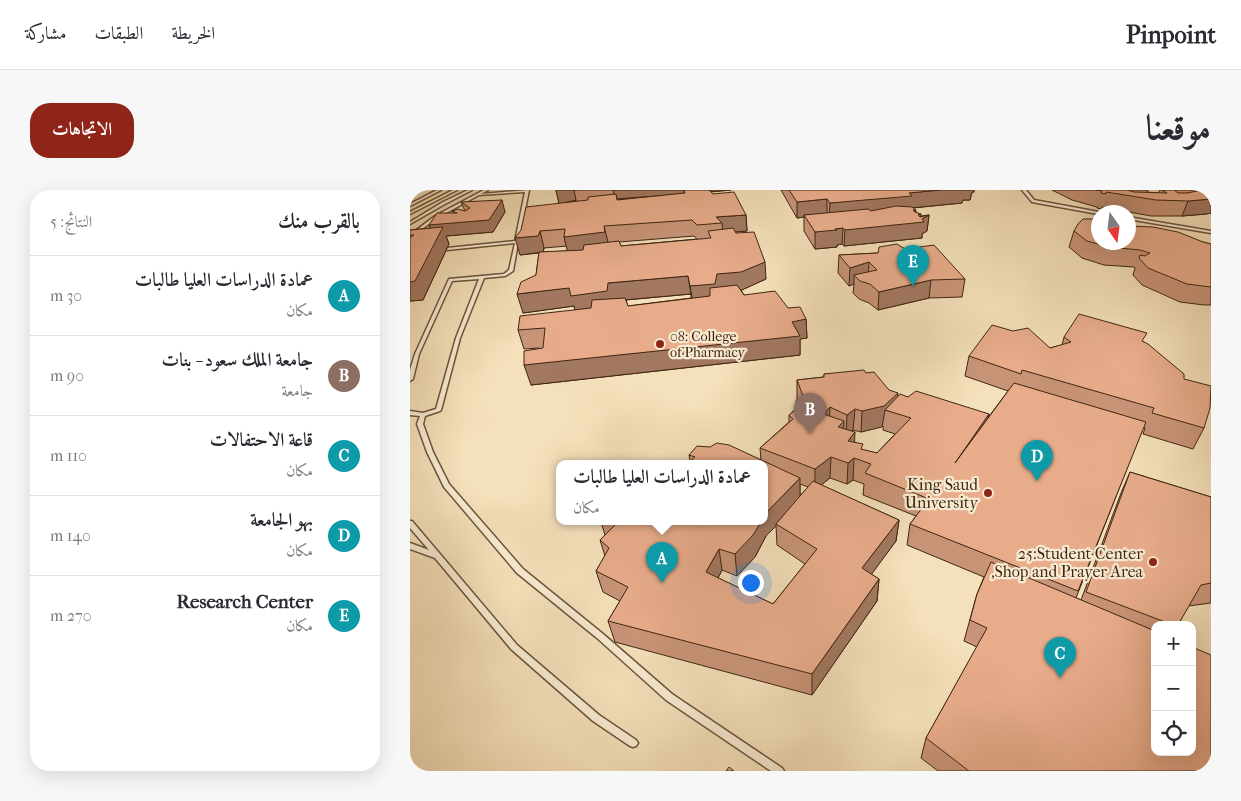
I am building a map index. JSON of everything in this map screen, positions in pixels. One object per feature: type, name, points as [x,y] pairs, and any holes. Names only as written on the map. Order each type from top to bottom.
[{"type":"lane","points":[[410,205],[439,190]]},
{"type":"lane","points":[[410,213],[455,190]]},
{"type":"lane","points":[[410,224],[444,203],[470,190]]},
{"type":"lane","points":[[410,236],[436,216],[486,190]]},
{"type":"lane","points":[[1024,190],[1033,201],[1091,213]]},
{"type":"lane","points":[[410,379],[417,354],[450,280],[505,275],[511,271],[518,242],[526,191],[475,195]]},
{"type":"lane","points":[[1136,219],[1211,232]]},
{"type":"lane","points":[[447,248],[518,242]]},
{"type":"lane","points":[[410,413],[423,415],[438,410],[458,338],[482,277]]},
{"type":"lane","points":[[423,415],[420,424],[430,452],[446,485],[520,571],[600,636],[669,697],[779,771]]},
{"type":"lane","points":[[410,523],[514,646],[596,718],[633,743]]},
{"type":"lane","points":[[410,546],[436,556]]},
{"type":"building","points":[[684,190],[709,190],[713,194],[734,192],[746,215],[716,217],[722,223],[697,225],[692,220],[604,226],[605,232],[564,237],[565,229],[540,231],[538,236],[515,238],[521,230],[526,207],[588,200],[588,197],[616,194],[617,200],[685,193]]},
{"type":"building","points":[[789,190],[940,190],[909,193],[912,196],[830,203],[827,199],[797,202]]},
{"type":"building","points":[[1096,190],[1167,193],[1162,190],[1174,190],[1178,193],[1187,193],[1211,190],[1211,199],[1188,201],[1156,200],[1106,192],[1106,194]]},
{"type":"building","points":[[502,200],[489,220],[429,225],[437,213],[457,213],[452,211],[458,209],[465,211],[470,208],[461,202]]},
{"type":"building","points":[[896,206],[912,207],[916,210],[913,210],[915,212],[921,214],[918,215],[920,217],[929,215],[922,219],[924,222],[815,232],[804,215],[868,209],[871,211]]},
{"type":"building","points":[[1083,219],[1091,219],[1091,242],[1074,231]]},
{"type":"building","points":[[1136,226],[1153,227],[1178,232],[1211,244],[1211,287],[1187,284],[1148,268],[1139,258],[1140,255],[1145,256],[1150,253],[1136,250]]},
{"type":"building","points":[[443,227],[415,281],[410,282],[410,238],[414,235],[410,235],[410,230]]},
{"type":"building","points":[[733,228],[736,233],[754,232],[765,262],[741,272],[717,274],[715,284],[690,286],[688,276],[608,283],[607,291],[571,296],[569,288],[517,294],[521,282],[536,275],[539,252],[583,250],[584,245],[619,241],[621,246],[711,238],[708,231]]},
{"type":"building","points":[[897,244],[905,249],[934,245],[965,279],[931,280],[879,292],[870,284],[860,281],[854,275],[877,270],[869,262],[850,268],[839,255],[878,253],[879,247]]},
{"type":"building","points":[[737,285],[744,295],[775,291],[788,308],[800,307],[806,319],[792,322],[800,336],[524,365],[524,351],[543,348],[545,328],[518,330],[520,316],[591,308],[592,300],[625,298],[628,306],[710,296],[710,288]]},
{"type":"building","points":[[1079,314],[1147,333],[1142,341],[1184,374],[1184,379],[1211,386],[1210,408],[1204,428],[1152,413],[1154,408],[1022,370],[1021,374],[969,356],[992,325],[1013,331],[1028,328],[1050,348],[1071,342],[1064,337]]},
{"type":"building","points":[[864,370],[866,373],[874,372],[889,390],[898,393],[884,406],[862,411],[855,409],[847,415],[830,407],[825,412],[796,401],[803,396],[797,380],[824,377],[824,374]]},
{"type":"building","points":[[1014,383],[1146,422],[1078,591],[910,524],[929,499],[865,473],[871,464],[854,458],[848,463],[831,457],[815,469],[760,448],[793,419],[789,415],[800,406],[844,421],[838,427],[855,432],[848,441],[863,444],[861,449],[877,453],[911,418],[885,410],[900,394],[908,397],[916,391],[989,414],[955,463]]},
{"type":"building","points":[[717,443],[729,445],[761,460],[692,460],[695,457],[689,455],[697,446],[710,447]]},
{"type":"building","points":[[768,463],[800,478],[768,511]]},
{"type":"building","name":"25:Student Center ,Shop and Prayer Area","points":[[1130,472],[1211,497],[1211,583],[1201,585],[1180,621],[1162,621],[1086,592]]},
{"type":"building","points":[[813,481],[899,520],[862,568],[879,579],[812,674],[608,621],[628,587],[596,571],[609,548],[600,540],[615,525],[759,525],[753,535],[735,554],[719,549],[706,572],[773,604],[817,549],[776,524]]},
{"type":"building","points":[[991,562],[1151,629],[1151,756],[1196,756],[1196,649],[1211,655],[1211,771],[969,771],[926,738],[987,628],[970,620],[977,594]]},
{"type":"building","points":[[729,767],[734,771],[726,771]]},
{"type":"place","name":"Research Center","points":[[913,286]]},
{"type":"place","name":"08: College of Pharmacy","points":[[660,344]]},
{"type":"place","name":"جامعة الملك سعود - بنات","points":[[810,434]]},
{"type":"place","name":"بهو الجامعة","points":[[1037,481]]},
{"type":"place","name":"King Saud University","points":[[988,493]]},
{"type":"place","name":"25:Student Center ,Shop and Prayer Area","points":[[1153,562]]},
{"type":"place","name":"عمادة الدراسات العليا طالبات","points":[[662,583]]},
{"type":"place","name":"قاعة الاحتفالات","points":[[1060,678]]}]
